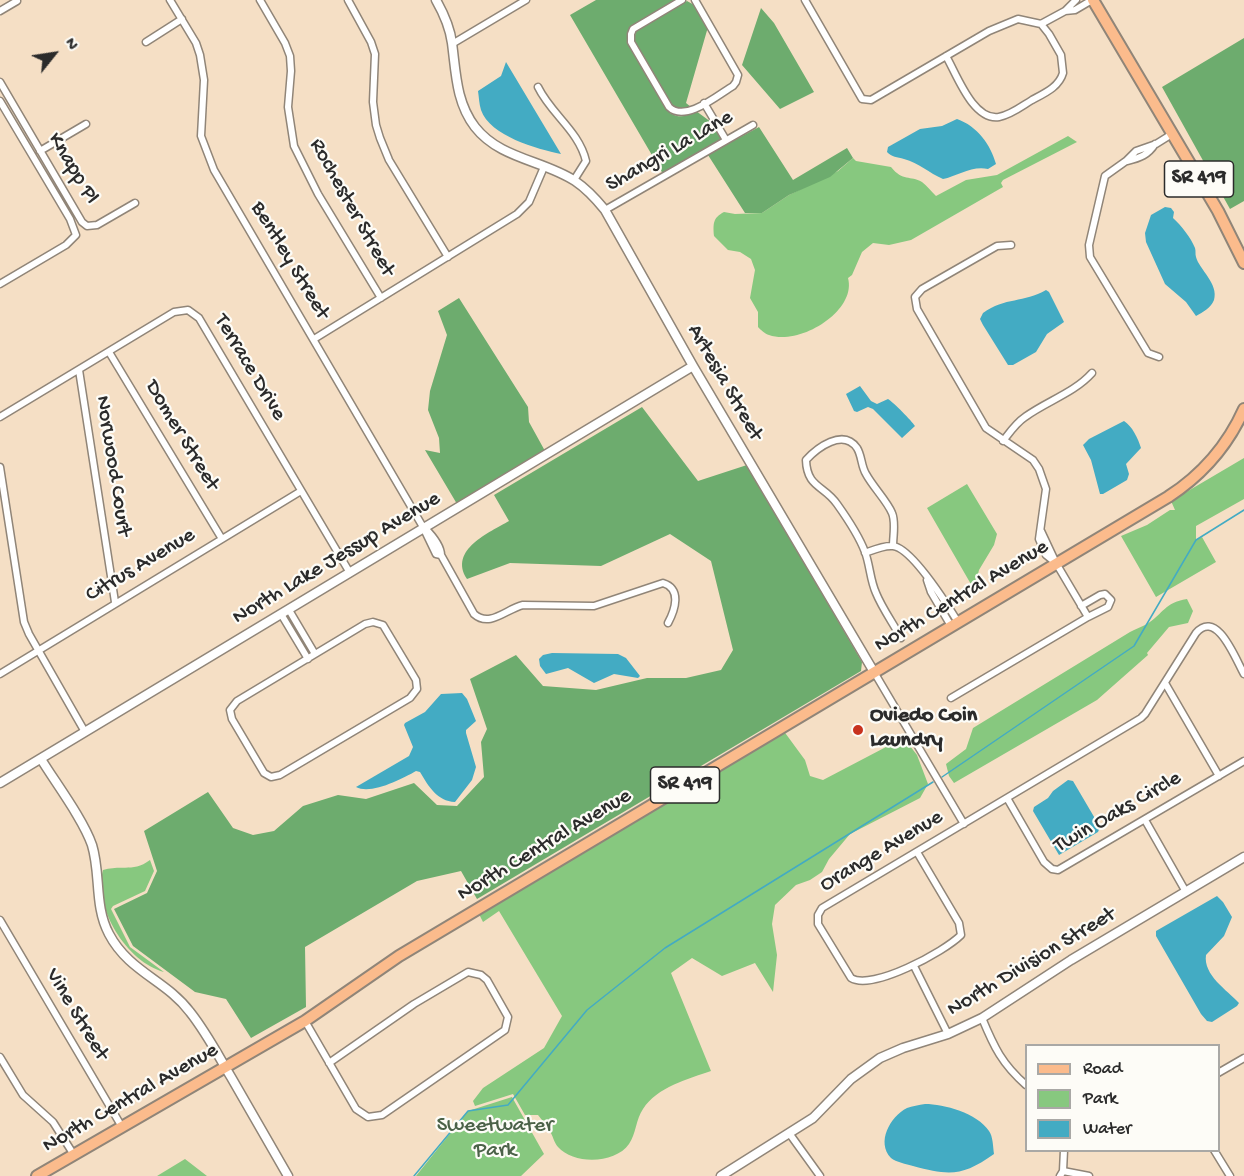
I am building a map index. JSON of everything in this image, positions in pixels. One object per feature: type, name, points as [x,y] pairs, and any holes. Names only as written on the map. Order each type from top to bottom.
[{"type":"main road","name":"SR 419","points":[[1093,0],[1218,211],[1244,263]]},
{"type":"main road","name":"North Central Avenue","points":[[37,1176],[305,1021],[399,956],[1167,497],[1191,481],[1215,457],[1231,435],[1244,409]]},
{"type":"street","name":"Bentley Street","points":[[170,0],[196,43],[203,68],[201,136],[214,170],[423,527],[436,554],[441,555],[471,610],[480,619],[494,618],[514,607],[523,605],[594,606],[642,592],[663,583],[668,585],[675,594],[676,605],[668,623]]},
{"type":"street","name":"Rochester Street","points":[[260,0],[285,43],[290,57],[288,107],[294,146],[318,194],[381,298]]},
{"type":"street","points":[[348,0],[375,54],[374,102],[376,125],[380,138],[389,160],[448,257]]},
{"type":"street","name":"Artesia Street","points":[[436,0],[449,28],[454,70],[466,113],[476,128],[493,143],[511,154],[574,180],[605,210],[693,366],[964,824]]},
{"type":"street","points":[[452,44],[526,0]]},
{"type":"street","points":[[682,0],[633,28],[631,42],[673,111],[686,114],[733,86],[738,75],[695,0]]},
{"type":"street","points":[[805,0],[862,99],[866,101],[989,31],[1018,19],[1041,24],[1061,56],[1064,68],[1062,77],[1054,87],[1005,115],[988,116],[975,108],[946,56]]},
{"type":"street","points":[[1041,24],[1065,11],[1076,0]]},
{"type":"street","points":[[1065,11],[1075,10],[1093,0]]},
{"type":"street","points":[[0,11],[17,1]]},
{"type":"street","points":[[146,42],[182,19]]},
{"type":"street","name":"Knapp Pl","points":[[0,82],[77,214],[87,226],[98,225],[135,203]]},
{"type":"street","points":[[538,87],[549,106],[576,136],[585,155],[586,160],[574,180]]},
{"type":"street","points":[[0,101],[70,219],[76,235],[66,245],[0,284]]},
{"type":"street","points":[[704,104],[726,140]]},
{"type":"street","points":[[40,151],[86,124]]},
{"type":"street","name":"Shangri La Lane","points":[[605,210],[753,124]]},
{"type":"street","points":[[1159,357],[1148,353],[1089,251],[1105,176],[1136,152],[1172,134]]},
{"type":"street","points":[[314,339],[517,214],[529,202],[544,167]]},
{"type":"street","points":[[1011,245],[997,246],[922,289],[915,297],[917,309],[986,428],[1034,460],[1046,489],[1041,530],[1056,563],[1088,617]]},
{"type":"street","name":"Terrace Drive","points":[[0,417],[174,312],[182,309],[193,312],[350,573]]},
{"type":"street","name":"Domer Street","points":[[109,352],[222,539]]},
{"type":"street","name":"North Lake Jessup Avenue","points":[[0,783],[693,366]]},
{"type":"street","name":"Norwood Court","points":[[79,370],[115,602]]},
{"type":"street","points":[[1003,441],[1015,425],[1026,416],[1082,384],[1092,373]]},
{"type":"street","points":[[893,546],[893,516],[864,471],[854,444],[843,439],[833,441],[810,455],[806,460],[806,470],[812,482],[835,501],[865,553],[869,575],[876,594],[901,638]]},
{"type":"street","points":[[0,467],[24,622],[85,732]]},
{"type":"street","name":"Citrus Avenue","points":[[0,674],[115,602],[302,491]]},
{"type":"street","points":[[865,553],[893,546],[901,549],[938,589],[954,624]]},
{"type":"street","points":[[951,698],[1108,607],[1111,603],[1108,596],[1100,595],[1082,606]]},
{"type":"street","points":[[285,612],[303,634],[315,654]]},
{"type":"street","points":[[285,612],[296,639],[308,659]]},
{"type":"street","points":[[373,622],[382,625],[416,680],[417,689],[410,698],[280,775],[271,777],[264,773],[232,719],[230,710],[237,701],[315,654],[365,624],[373,622]]},
{"type":"street","points":[[964,824],[1141,718],[1196,633],[1204,627],[1209,625],[1217,629],[1244,674]]},
{"type":"street","points":[[296,639],[303,634]]},
{"type":"street","points":[[1165,683],[1219,776]]},
{"type":"street","points":[[41,759],[91,843],[101,910],[109,936],[135,968],[179,999],[190,1011],[288,1176]]},
{"type":"street","name":"Twin Oaks Circle","points":[[1007,798],[1044,862],[1058,870],[1244,761]]},
{"type":"street","points":[[1145,820],[1186,892]]},
{"type":"street","name":"Orange Avenue","points":[[914,966],[867,981],[855,981],[848,974],[818,924],[819,911],[964,824]]},
{"type":"street","points":[[917,852],[959,922],[961,930],[961,935],[956,940],[914,966],[948,1034]]},
{"type":"street","name":"North Division Street","points":[[721,1176],[813,1118],[851,1079],[880,1058],[948,1034],[982,1018],[1071,960],[1244,857]]},
{"type":"street","name":"Vine Street","points":[[0,920],[122,1127]]},
{"type":"street","points":[[305,1021],[329,1063],[356,1109],[362,1114],[375,1117],[389,1111],[448,1068],[500,1035],[508,1024],[508,1017],[487,980],[481,975],[468,972],[414,1004],[329,1063]]},
{"type":"street","points":[[982,1018],[1009,1070],[1025,1084]]},
{"type":"street","points":[[0,1057],[22,1095],[53,1122],[74,1155]]},
{"type":"street","points":[[1220,1072],[1244,1058]]},
{"type":"street","points":[[789,1133],[820,1176]]},
{"type":"street","points":[[1064,1152],[1061,1174],[1089,1176]]},
{"type":"street","points":[[1215,1152],[1230,1176]]},
{"type":"green space","points":[[596,0],[676,0],[632,26],[628,34],[628,44],[670,113],[683,116],[696,111],[711,122],[721,139],[663,174],[570,15]]},
{"type":"green space","points":[[687,1],[696,6],[708,27],[686,103],[691,107],[682,110],[672,106],[634,41],[636,30]]},
{"type":"green space","points":[[761,8],[774,23],[814,92],[780,109],[742,65]]},
{"type":"green space","points":[[1244,38],[1244,201],[1230,209],[1162,87]]},
{"type":"green space","points":[[759,127],[793,180],[847,148],[853,158],[830,177],[789,195],[762,213],[745,213],[708,155],[701,158]]},
{"type":"green space","points":[[1068,136],[1077,142],[1003,180],[1001,183],[1003,187],[911,240],[889,245],[873,243],[862,252],[852,275],[848,278],[848,290],[844,302],[835,313],[824,323],[796,335],[782,337],[769,335],[758,327],[758,312],[750,298],[755,270],[751,259],[740,252],[728,250],[714,236],[714,221],[724,212],[762,213],[789,195],[838,171],[853,158],[856,161],[891,167],[899,175],[922,182],[936,196],[966,180],[997,175]]},
{"type":"green space","points":[[459,298],[528,407],[529,422],[545,451],[457,504],[425,450],[440,453],[439,438],[428,410],[430,391],[447,335],[438,311]]},
{"type":"green space","points":[[642,407],[698,481],[747,465],[862,662],[861,671],[477,899],[461,871],[417,881],[305,947],[306,1007],[251,1038],[226,999],[195,992],[133,946],[114,909],[147,893],[157,871],[144,831],[208,792],[233,828],[253,835],[274,831],[303,806],[338,795],[366,799],[414,783],[437,805],[457,806],[484,777],[481,742],[487,729],[470,679],[516,655],[543,686],[596,690],[647,678],[686,678],[721,670],[733,650],[711,561],[670,534],[601,566],[510,563],[467,579],[463,569],[463,559],[474,543],[509,521],[494,495]]},
{"type":"green space","points":[[1244,458],[1244,499],[1196,526],[1196,540],[1202,537],[1216,562],[1156,597],[1121,536],[1147,525],[1170,510],[1175,510],[1171,501]]},
{"type":"green space","points":[[967,484],[997,534],[994,545],[972,586],[927,508]]},
{"type":"green space","points":[[1187,599],[1193,611],[1188,623],[1169,627],[1147,653],[1148,655],[1097,700],[954,783],[949,776],[946,764],[966,749],[973,728],[1130,632],[1147,624],[1173,603]]},
{"type":"green space","points":[[783,730],[805,760],[810,776],[823,780],[899,742],[910,746],[917,755],[928,784],[920,798],[850,834],[829,859],[822,872],[796,885],[775,905],[772,924],[777,955],[773,992],[755,963],[722,976],[692,958],[671,973],[711,1071],[683,1081],[656,1095],[641,1113],[633,1136],[623,1151],[594,1160],[565,1153],[557,1145],[538,1115],[525,1115],[513,1094],[475,1106],[473,1101],[483,1088],[544,1048],[562,1016],[499,911],[483,922],[478,912]]},
{"type":"green space","points":[[150,860],[154,871],[145,891],[111,909],[130,947],[164,972],[137,957],[116,932],[103,901],[101,885],[103,870],[138,866]]},
{"type":"green space","name":"Sweetwater Park","points":[[512,1097],[544,1154],[521,1176],[416,1176],[468,1111]]},
{"type":"green space","points":[[185,1159],[207,1176],[157,1176]]},
{"type":"water","points":[[506,62],[561,154],[515,140],[486,119],[480,108],[478,91],[501,76]]},
{"type":"water","points":[[957,119],[977,131],[991,150],[996,164],[988,169],[971,170],[943,179],[914,163],[887,152],[888,147],[920,129],[942,126]]},
{"type":"water","points":[[1165,207],[1171,208],[1174,212],[1173,218],[1191,240],[1198,262],[1214,288],[1213,303],[1196,316],[1186,302],[1165,284],[1146,242],[1145,233],[1151,215]]},
{"type":"water","points":[[1046,290],[1064,322],[1047,334],[1036,352],[1013,365],[1008,365],[980,319],[983,313],[999,304],[1030,297]]},
{"type":"water","points":[[860,386],[871,401],[877,404],[888,399],[915,426],[902,438],[873,409],[868,407],[854,411],[846,394]]},
{"type":"water","points":[[1124,421],[1130,426],[1141,448],[1126,464],[1129,474],[1127,480],[1100,494],[1091,460],[1083,445],[1089,439]]},
{"type":"water","points":[[552,653],[618,654],[626,658],[640,676],[638,678],[614,674],[594,683],[568,668],[546,674],[540,666],[539,659],[543,655]]},
{"type":"water","points":[[462,693],[476,721],[466,730],[466,733],[476,767],[472,780],[455,802],[438,796],[420,772],[416,771],[378,788],[356,787],[409,756],[413,747],[405,723],[425,712],[441,694]]},
{"type":"water","points":[[1068,780],[1073,781],[1100,827],[1098,832],[1059,855],[1033,811],[1034,807]]},
{"type":"water","points":[[1217,896],[1232,917],[1224,936],[1206,955],[1206,962],[1212,976],[1239,1003],[1212,1022],[1207,1021],[1201,1014],[1156,936],[1156,931]]},
{"type":"water","points":[[925,1104],[950,1108],[977,1119],[990,1133],[994,1154],[973,1167],[956,1172],[913,1166],[891,1158],[887,1152],[885,1138],[895,1117],[907,1108]]},
{"type":"waterway","points":[[942,777],[1134,646],[1196,540],[1244,510]]},
{"type":"waterway","points":[[414,1176],[468,1111],[508,1105],[587,1010],[665,948],[933,782]]},
{"type":"place","name":"Oviedo Coin Laundry","points":[[858,730]]}]
